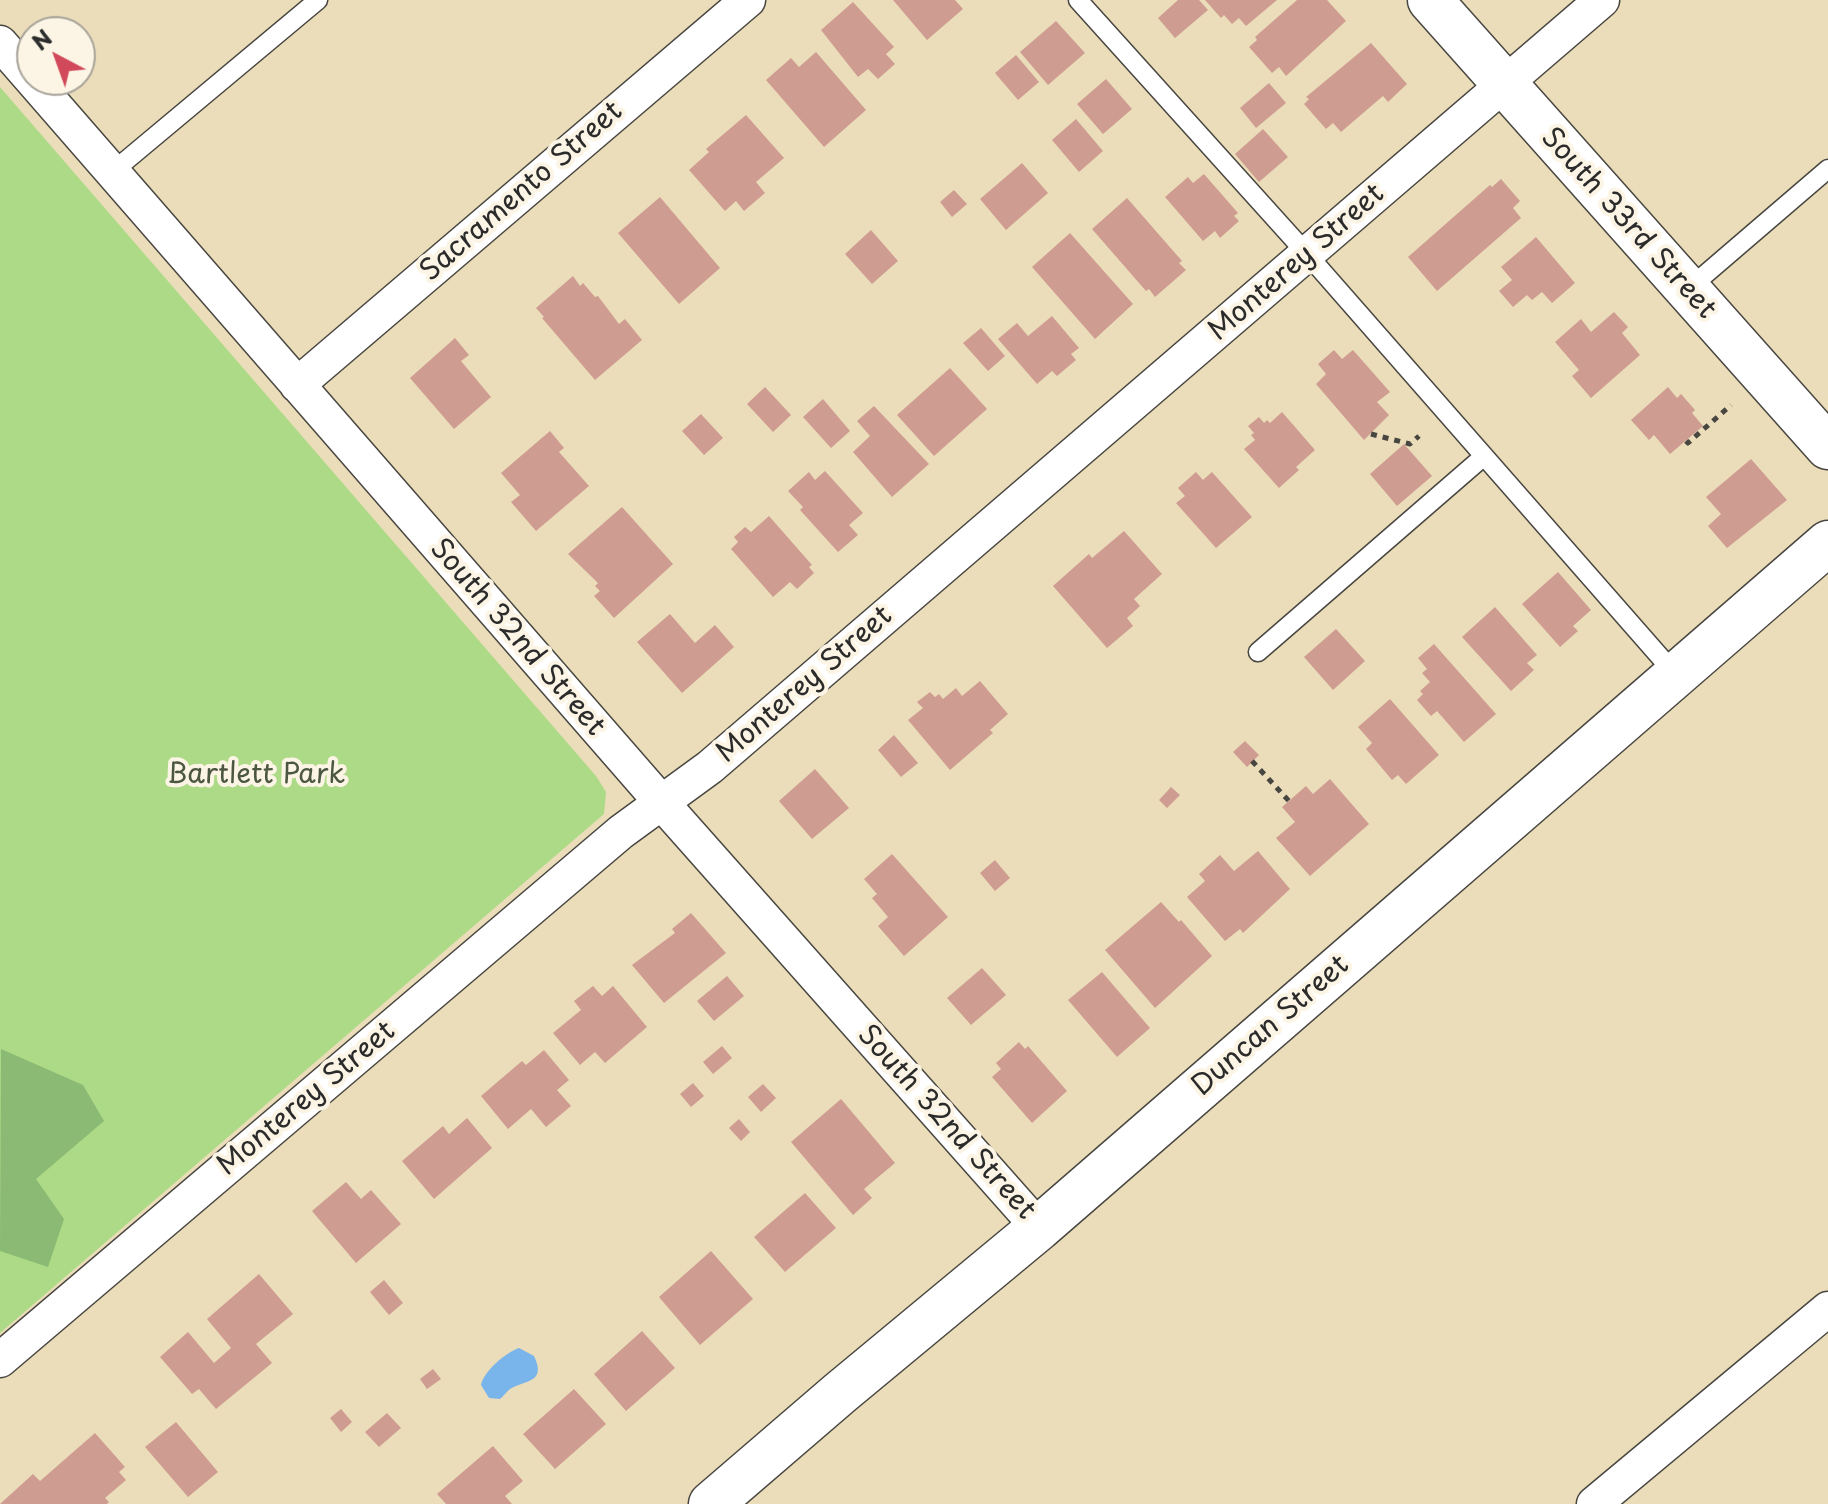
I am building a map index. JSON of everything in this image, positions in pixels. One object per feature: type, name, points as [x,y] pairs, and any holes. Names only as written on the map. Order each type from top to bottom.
[{"type":"street","name":"Sacramento Street","points":[[297,385],[748,0]]},
{"type":"street","name":"South 33rd Street","points":[[1430,0],[1828,447]]},
{"type":"street","name":"Monterey Street","points":[[0,1360],[621,832],[710,767],[1602,0]]},
{"type":"street","name":"South 32nd Street","points":[[0,43],[662,803],[1039,1228]]},
{"type":"street","name":"Duncan Street","points":[[711,1504],[1039,1228],[1828,543]]},
{"type":"street","points":[[1594,1504],[1828,1309]]},
{"type":"lane","points":[[111,173],[318,0]]},
{"type":"lane","points":[[1078,0],[1307,254],[1676,675]]},
{"type":"lane","points":[[1687,290],[1828,169]]},
{"type":"lane","points":[[1258,652],[1483,457]]},
{"type":"path","points":[[1686,441],[1688,443],[1731,405]]},
{"type":"path","points":[[1371,434],[1410,444],[1419,436]]},
{"type":"path","points":[[1252,761],[1289,801]]},
{"type":"green space","name":"Bartlett Park","points":[[0,87],[596,776],[606,792],[604,814],[0,1333]]},
{"type":"green space","points":[[1,1049],[83,1085],[104,1121],[36,1179],[64,1219],[48,1267],[0,1251]]},
{"type":"water","points":[[519,1348],[534,1356],[538,1371],[536,1376],[510,1389],[500,1399],[489,1398],[481,1385],[486,1374],[502,1358]]},
{"type":"building","points":[[893,0],[955,0],[963,9],[927,40]]},
{"type":"building","points":[[1178,0],[1199,0],[1208,10],[1175,38],[1158,18]]},
{"type":"building","points":[[1205,0],[1277,0],[1246,26],[1239,18],[1232,24],[1224,15],[1221,18]]},
{"type":"building","points":[[1297,0],[1327,0],[1346,21],[1286,76],[1279,67],[1272,73],[1249,47],[1257,40],[1255,37]]},
{"type":"building","points":[[853,2],[894,47],[886,54],[895,64],[878,79],[868,69],[858,77],[821,30]]},
{"type":"building","points":[[1056,21],[1085,53],[1048,85],[1020,52]]},
{"type":"building","points":[[1371,43],[1407,84],[1388,102],[1383,96],[1341,132],[1333,123],[1326,129],[1304,104],[1309,99],[1306,97]]},
{"type":"building","points":[[816,52],[866,110],[824,147],[766,80],[791,58],[799,67]]},
{"type":"building","points":[[1016,55],[1039,82],[1018,100],[995,73]]},
{"type":"building","points":[[1106,79],[1132,109],[1103,134],[1077,104]]},
{"type":"building","points":[[1269,83],[1286,103],[1256,128],[1240,108]]},
{"type":"building","points":[[746,115],[784,158],[756,182],[765,193],[744,211],[736,201],[725,211],[689,170],[709,152],[706,149]]},
{"type":"building","points":[[1076,119],[1103,151],[1079,172],[1052,140]]},
{"type":"building","points":[[1263,129],[1288,157],[1259,182],[1235,154]]},
{"type":"building","points":[[1022,163],[1048,193],[1006,230],[980,199]]},
{"type":"building","points":[[1204,174],[1238,213],[1234,216],[1239,221],[1220,238],[1215,231],[1203,241],[1165,197],[1188,177],[1193,183]]},
{"type":"building","points":[[1501,179],[1520,201],[1513,208],[1521,218],[1437,291],[1408,257],[1490,185],[1492,187]]},
{"type":"building","points":[[954,190],[967,204],[952,217],[940,202]]},
{"type":"building","points":[[660,197],[720,268],[679,304],[618,233]]},
{"type":"building","points":[[1127,198],[1182,261],[1179,263],[1186,270],[1155,297],[1149,289],[1146,291],[1092,229]]},
{"type":"building","points":[[871,230],[898,261],[872,284],[845,254]]},
{"type":"building","points":[[1070,233],[1133,304],[1095,339],[1032,267]]},
{"type":"building","points":[[1536,237],[1575,283],[1552,303],[1542,292],[1532,300],[1527,295],[1513,307],[1499,291],[1512,280],[1501,267]]},
{"type":"building","points":[[573,276],[580,286],[583,283],[595,297],[598,296],[619,324],[625,319],[642,340],[595,380],[536,308]]},
{"type":"building","points":[[1614,312],[1628,327],[1622,333],[1640,355],[1591,398],[1572,376],[1579,370],[1555,342],[1581,319],[1591,332]]},
{"type":"building","points":[[1052,316],[1079,348],[1071,354],[1076,360],[1057,376],[1052,371],[1037,384],[998,339],[1017,323],[1028,336]]},
{"type":"building","points":[[981,328],[1005,356],[988,371],[963,343]]},
{"type":"building","points":[[455,338],[469,355],[461,361],[491,397],[454,429],[410,378]]},
{"type":"building","points":[[1334,350],[1342,359],[1353,350],[1390,392],[1377,402],[1389,415],[1364,440],[1316,384],[1326,374],[1318,364]]},
{"type":"building","points":[[950,368],[987,409],[934,456],[897,415]]},
{"type":"building","points":[[765,387],[791,415],[773,432],[747,404]]},
{"type":"building","points":[[1668,387],[1677,398],[1681,394],[1695,410],[1692,413],[1703,426],[1670,454],[1654,435],[1649,440],[1631,420]]},
{"type":"building","points":[[823,399],[850,431],[831,448],[803,417]]},
{"type":"building","points":[[874,406],[929,464],[892,497],[853,452],[870,436],[857,421]]},
{"type":"building","points":[[1282,412],[1315,450],[1279,488],[1244,449],[1255,440],[1248,426],[1259,417],[1264,423],[1267,420],[1270,423]]},
{"type":"building","points":[[701,414],[723,438],[704,455],[682,431]]},
{"type":"building","points":[[550,431],[564,448],[559,452],[589,486],[536,531],[511,502],[520,495],[501,473]]},
{"type":"building","points":[[1404,444],[1432,476],[1397,506],[1370,474]]},
{"type":"building","points":[[1751,459],[1787,500],[1727,548],[1708,526],[1721,514],[1706,497]]},
{"type":"building","points":[[825,471],[863,513],[849,525],[858,535],[838,552],[800,510],[803,507],[788,491],[809,472],[815,480]]},
{"type":"building","points":[[1196,472],[1203,480],[1212,472],[1252,517],[1216,548],[1176,503],[1185,496],[1178,488]]},
{"type":"building","points":[[622,507],[673,564],[614,618],[594,596],[600,591],[595,586],[598,583],[568,554]]},
{"type":"building","points":[[769,516],[812,565],[809,567],[814,573],[797,589],[790,582],[773,597],[731,549],[738,542],[734,537],[745,527],[751,532]]},
{"type":"building","points":[[1124,531],[1162,574],[1134,599],[1140,606],[1127,618],[1133,626],[1107,648],[1053,586],[1089,554],[1092,558]]},
{"type":"building","points":[[1558,572],[1591,610],[1573,626],[1578,631],[1560,647],[1522,604]]},
{"type":"building","points":[[1495,607],[1537,655],[1527,663],[1534,670],[1511,691],[1462,637]]},
{"type":"building","points":[[670,614],[695,643],[715,625],[734,647],[682,693],[637,642]]},
{"type":"building","points":[[1336,629],[1365,661],[1333,690],[1304,657]]},
{"type":"building","points":[[1434,644],[1496,714],[1464,742],[1437,711],[1431,716],[1417,700],[1423,694],[1420,691],[1430,682],[1422,673],[1427,669],[1418,658]]},
{"type":"building","points":[[980,681],[1008,714],[990,730],[993,733],[950,770],[908,720],[923,708],[917,702],[930,692],[935,697],[939,694],[943,699],[956,688],[962,696]]},
{"type":"building","points":[[1390,699],[1439,755],[1406,784],[1398,775],[1392,780],[1366,749],[1372,743],[1358,727]]},
{"type":"building","points":[[894,735],[918,763],[901,777],[878,750]]},
{"type":"building","points":[[1245,741],[1259,755],[1247,767],[1233,752]]},
{"type":"building","points":[[815,769],[849,808],[812,839],[779,801]]},
{"type":"building","points":[[1330,779],[1369,824],[1310,876],[1276,838],[1295,822],[1282,807],[1306,786],[1313,794]]},
{"type":"building","points":[[1171,787],[1180,795],[1167,808],[1159,800]]},
{"type":"building","points":[[1258,851],[1290,889],[1243,933],[1240,929],[1225,941],[1187,897],[1205,881],[1199,874],[1220,855],[1234,871]]},
{"type":"building","points":[[892,854],[948,917],[904,956],[878,926],[888,917],[872,898],[877,894],[864,879]]},
{"type":"building","points":[[995,860],[1010,878],[995,891],[980,873]]},
{"type":"building","points":[[1161,902],[1212,956],[1155,1008],[1105,950]]},
{"type":"building","points":[[691,913],[726,953],[664,1003],[632,965],[675,933],[672,929]]},
{"type":"building","points":[[982,968],[1006,995],[971,1025],[947,998]]},
{"type":"building","points":[[1102,972],[1150,1028],[1117,1057],[1068,1000]]},
{"type":"building","points":[[727,976],[744,996],[714,1021],[697,1001]]},
{"type":"building","points":[[593,986],[602,996],[613,986],[647,1027],[605,1063],[595,1052],[580,1065],[553,1033],[581,1010],[574,1001]]},
{"type":"building","points":[[1019,1042],[1025,1049],[1028,1046],[1067,1091],[1032,1123],[992,1077],[1001,1069],[996,1063]]},
{"type":"building","points":[[722,1046],[732,1058],[713,1074],[703,1062]]},
{"type":"building","points":[[544,1050],[569,1080],[557,1090],[571,1106],[546,1127],[531,1109],[508,1129],[481,1096],[522,1061],[526,1065]]},
{"type":"building","points":[[693,1083],[704,1096],[691,1107],[680,1094]]},
{"type":"building","points":[[763,1084],[776,1098],[761,1112],[748,1097]]},
{"type":"building","points":[[841,1099],[895,1163],[864,1189],[872,1198],[853,1215],[791,1142]]},
{"type":"building","points":[[467,1118],[492,1148],[434,1199],[402,1161],[443,1126],[449,1134]]},
{"type":"building","points":[[739,1119],[750,1132],[741,1141],[729,1128]]},
{"type":"building","points":[[346,1182],[361,1199],[371,1190],[401,1224],[356,1263],[312,1211]]},
{"type":"building","points":[[805,1193],[836,1228],[785,1272],[754,1237]]},
{"type":"building","points":[[711,1251],[753,1299],[700,1345],[659,1297]]},
{"type":"building","points":[[259,1274],[293,1314],[256,1344],[272,1363],[216,1409],[199,1389],[192,1394],[160,1357],[188,1332],[214,1363],[231,1348],[207,1319]]},
{"type":"building","points":[[384,1280],[403,1303],[389,1315],[370,1292]]},
{"type":"building","points":[[642,1331],[675,1368],[626,1411],[594,1374]]},
{"type":"building","points":[[433,1369],[441,1379],[427,1389],[420,1379]]},
{"type":"building","points":[[574,1389],[606,1424],[555,1469],[523,1434]]},
{"type":"building","points":[[341,1409],[352,1422],[341,1432],[330,1418]]},
{"type":"building","points":[[387,1413],[401,1428],[379,1447],[365,1432]]},
{"type":"building","points":[[176,1422],[218,1472],[188,1497],[145,1447]]},
{"type":"building","points":[[95,1433],[125,1467],[119,1472],[126,1480],[105,1498],[109,1502],[107,1504],[0,1504],[33,1474],[40,1481]]},
{"type":"building","points":[[493,1446],[523,1481],[505,1496],[512,1504],[446,1504],[437,1494]]}]
